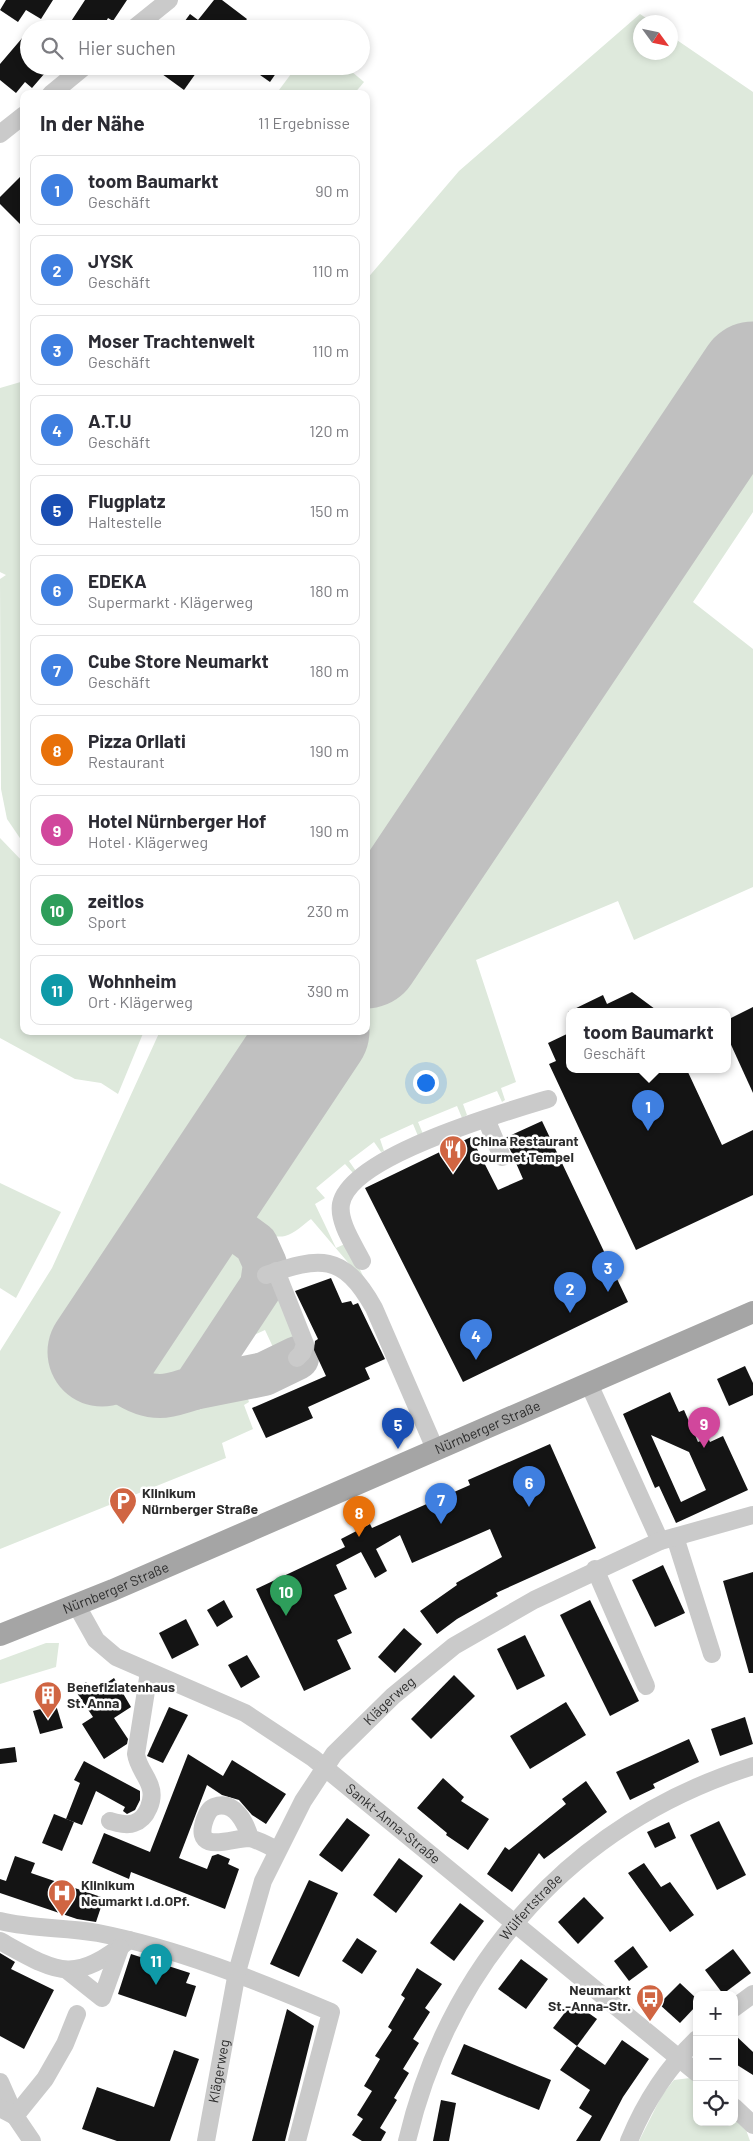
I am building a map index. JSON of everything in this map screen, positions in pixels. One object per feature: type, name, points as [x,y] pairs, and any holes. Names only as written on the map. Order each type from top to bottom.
[{"type":"main road","name":"Nürnberger Straße","points":[[0,1635],[77,1606],[753,1312]]},
{"type":"street","points":[[144,20],[169,0]]},
{"type":"street","points":[[56,90],[74,75]]},
{"type":"street","points":[[0,134],[20,118]]},
{"type":"street","points":[[362,1261],[342,1214],[341,1204],[346,1191],[352,1184],[380,1164],[420,1144],[486,1118],[548,1099]]},
{"type":"street","points":[[486,1118],[502,1157]]},
{"type":"street","points":[[297,1358],[302,1353],[305,1344],[271,1273],[310,1262],[321,1261],[344,1272],[365,1293],[374,1308],[436,1451]]},
{"type":"street","points":[[589,1384],[668,1539],[712,1654]]},
{"type":"street","name":"Klägerweg","points":[[206,2141],[237,1972],[263,1881],[277,1850],[324,1767],[393,1696],[454,1646],[534,1600],[595,1569],[668,1539],[753,1515]]},
{"type":"street","points":[[595,1569],[646,1686]]},
{"type":"street","name":"Sankt-Anna-Straße","points":[[77,1606],[88,1628],[103,1648],[122,1661],[245,1713],[268,1726],[324,1767],[693,2069]]},
{"type":"street","points":[[110,1821],[132,1824],[139,1820],[148,1810],[151,1788],[138,1765],[136,1754],[149,1672]]},
{"type":"street","name":"Wülfertstraße","points":[[408,2141],[423,2084],[453,2014],[515,1923],[567,1868],[604,1840],[672,1800],[709,1782],[753,1766]]},
{"type":"street","points":[[250,1838],[277,1850]]},
{"type":"street","points":[[1,1922],[66,1928],[237,1972],[331,2012],[296,2141]]},
{"type":"street","points":[[0,1941],[35,1960],[68,1971],[102,1998],[124,1944]]},
{"type":"street","points":[[68,1971],[90,1966],[109,1957],[124,1944]]},
{"type":"street","points":[[738,2005],[753,1994]]},
{"type":"street","points":[[7,2112],[46,2079],[77,2014]]},
{"type":"street","points":[[629,2141],[656,2087],[693,2042]]},
{"type":"street","points":[[0,2082],[7,2112],[32,2141]]},
{"type":"street","points":[[738,2111],[753,2124]]},
{"type":"shaded area","points":[[633,20],[633,60],[678,60],[678,41],[753,92],[753,351],[370,924],[370,275],[459,171]]},
{"type":"shaded area","points":[[290,75],[356,75],[364,82],[357,90],[279,90]]},
{"type":"shaded area","points":[[20,382],[20,838],[7,819],[1,789],[0,579],[6,575],[0,572],[0,388]]},
{"type":"shaded area","points":[[753,399],[753,512],[693,602],[753,649],[753,887],[634,940],[618,901],[476,960],[516,1082],[501,1088],[505,1100],[502,1102],[497,1091],[463,1104],[467,1115],[462,1118],[457,1106],[418,1122],[423,1134],[418,1136],[413,1124],[380,1139],[384,1151],[381,1152],[374,1142],[349,1161],[356,1171],[353,1173],[345,1164],[316,1188],[325,1198],[315,1204],[336,1248],[347,1243],[368,1286],[311,1219],[299,1229],[285,1236],[278,1237],[261,1233],[244,1225],[231,1214],[226,1205],[225,1195],[230,1182],[328,1035],[370,1035],[370,972]]},
{"type":"shaded area","points":[[0,838],[20,859],[20,1035],[142,1035],[118,1094],[101,1083],[75,1079],[0,1038]]},
{"type":"shaded area","points":[[158,1035],[296,1035],[80,1359],[128,1391],[151,1402],[243,1384],[249,1402],[244,1405],[253,1429],[222,1443],[226,1458],[0,1549],[0,1351],[52,1268]]},
{"type":"shaded area","points":[[0,1183],[61,1212],[16,1298],[0,1288]]},
{"type":"shaded area","points":[[215,1224],[234,1235],[251,1254],[255,1265],[254,1277],[245,1301],[198,1373],[187,1383],[177,1388],[152,1389],[129,1380],[116,1363],[117,1351],[192,1239],[207,1225]]},
{"type":"shaded area","points":[[274,1282],[302,1344],[278,1358],[265,1330],[232,1345],[244,1372],[208,1380]]},
{"type":"shaded area","points":[[46,1643],[59,1643],[56,1667],[0,1684],[0,1660]]},
{"type":"shaded area","points":[[690,2078],[693,2081],[693,2126],[738,2126],[738,2121],[745,2127],[750,2141],[639,2141],[662,2095],[674,2080]]},
{"type":"building","points":[[6,0],[53,0],[41,19],[26,10],[18,22],[0,10]]},
{"type":"building","points":[[85,0],[127,0],[114,20],[108,18],[107,20],[72,20]]},
{"type":"building","points":[[214,0],[222,0],[247,19],[246,20],[198,20]]},
{"type":"building","points":[[190,14],[198,20],[186,20]]},
{"type":"building","points":[[20,41],[20,75],[43,75],[32,88],[25,82],[16,93],[0,80],[0,64]]},
{"type":"building","points":[[163,75],[195,75],[184,90]]},
{"type":"building","points":[[260,75],[275,75],[270,82]]},
{"type":"building","points":[[20,177],[20,224],[0,204],[0,197]]},
{"type":"building","points":[[632,992],[654,1008],[576,1008],[603,995],[607,1004]]},
{"type":"building","points":[[753,1007],[753,1093],[731,1045],[731,1018]]},
{"type":"building","points":[[566,1034],[566,1073],[688,1073],[722,1145],[753,1130],[753,1195],[636,1250],[549,1064],[556,1061],[548,1043]]},
{"type":"building","points":[[542,1121],[628,1302],[463,1382],[365,1188],[471,1137],[498,1190],[523,1179],[505,1138]]},
{"type":"building","points":[[331,1278],[342,1303],[351,1301],[353,1305],[358,1303],[385,1359],[365,1368],[370,1379],[308,1407],[313,1418],[266,1438],[252,1408],[326,1376],[314,1350],[315,1341],[318,1339],[295,1291]]},
{"type":"building","points":[[745,1366],[753,1383],[753,1395],[729,1406],[717,1379]]},
{"type":"building","points":[[670,1392],[679,1412],[684,1410],[698,1442],[708,1438],[710,1442],[723,1436],[748,1490],[676,1523],[659,1486],[655,1488],[623,1414]],"holes":[[[651,1435],[689,1452],[706,1490],[681,1502]]]},
{"type":"building","points":[[550,1444],[596,1548],[496,1593],[498,1596],[457,1619],[437,1634],[420,1611],[457,1585],[456,1583],[502,1557],[490,1529],[412,1563],[400,1535],[376,1549],[387,1571],[375,1578],[361,1552],[336,1565],[347,1589],[334,1595],[352,1633],[337,1640],[351,1669],[304,1691],[256,1589],[345,1547],[341,1539],[370,1524],[372,1528],[470,1485],[468,1480]]},
{"type":"building","points":[[663,1565],[685,1613],[655,1627],[632,1580]]},
{"type":"building","points":[[753,1572],[753,1673],[749,1673],[723,1581]]},
{"type":"building","points":[[224,1600],[233,1617],[217,1627],[207,1610]]},
{"type":"building","points":[[590,1600],[639,1701],[610,1716],[560,1615]]},
{"type":"building","points":[[186,1619],[199,1645],[172,1659],[159,1633]]},
{"type":"building","points":[[404,1628],[422,1644],[395,1673],[378,1657]]},
{"type":"building","points":[[525,1635],[545,1676],[517,1690],[497,1649]]},
{"type":"building","points":[[247,1655],[260,1677],[241,1688],[228,1665]]},
{"type":"building","points":[[454,1675],[475,1696],[431,1739],[411,1719]]},
{"type":"building","points":[[114,1678],[131,1707],[114,1718],[128,1739],[127,1744],[104,1759],[82,1724],[93,1717],[75,1690],[86,1682],[93,1692]]},
{"type":"building","points":[[566,1702],[586,1735],[530,1769],[510,1736]]},
{"type":"building","name":"Benefiziatenhaus St. Anna","points":[[56,1705],[63,1728],[40,1734],[33,1711]]},
{"type":"building","points":[[169,1707],[188,1715],[163,1763],[147,1756]]},
{"type":"building","points":[[745,1717],[753,1744],[720,1756],[711,1729]]},
{"type":"building","points":[[689,1739],[699,1762],[653,1784],[655,1788],[630,1800],[616,1772]]},
{"type":"building","points":[[15,1747],[17,1762],[0,1764],[0,1749]]},
{"type":"building","points":[[188,1754],[223,1776],[232,1760],[286,1794],[266,1824],[252,1815],[239,1800],[222,1795],[207,1785],[179,1858],[207,1869],[212,1856],[218,1854],[230,1859],[228,1864],[239,1869],[225,1909],[131,1872],[129,1879],[92,1863],[104,1833],[150,1852]]},
{"type":"building","points":[[84,1761],[140,1791],[140,1800],[135,1810],[127,1814],[123,1811],[125,1807],[96,1791],[82,1825],[66,1819],[80,1783],[74,1780]]},
{"type":"building","points":[[443,1778],[464,1797],[461,1801],[489,1819],[468,1850],[446,1835],[447,1833],[417,1808]]},
{"type":"building","points":[[586,1781],[607,1812],[544,1859],[539,1853],[512,1892],[487,1874],[505,1847],[509,1850],[566,1804],[562,1799]]},
{"type":"building","points":[[54,1814],[74,1822],[62,1851],[42,1843]]},
{"type":"building","points":[[347,1818],[370,1835],[342,1872],[319,1855]]},
{"type":"building","points":[[719,1821],[746,1875],[717,1890],[690,1835]]},
{"type":"building","points":[[669,1822],[676,1838],[655,1848],[647,1832]]},
{"type":"building","points":[[15,1856],[35,1863],[31,1873],[104,1898],[96,1922],[77,1919],[0,1893],[0,1879],[6,1881]]},
{"type":"building","points":[[399,1858],[423,1876],[396,1913],[373,1895]]},
{"type":"building","points":[[644,1863],[661,1887],[670,1882],[694,1915],[670,1932],[628,1873]]},
{"type":"building","points":[[309,1880],[338,1893],[299,1977],[270,1964]]},
{"type":"building","points":[[584,1897],[604,1918],[578,1944],[558,1922]]},
{"type":"building","points":[[460,1903],[484,1921],[454,1961],[430,1943]]},
{"type":"building","points":[[357,1938],[377,1951],[362,1974],[342,1961]]},
{"type":"building","points":[[633,1946],[648,1967],[629,1981],[614,1961]]},
{"type":"building","points":[[733,1949],[751,1973],[727,1991],[721,1991],[705,1970]]},
{"type":"building","points":[[0,1953],[15,1962],[11,1969],[54,1990],[24,2049],[0,2036]]},
{"type":"building","points":[[131,1954],[190,1973],[186,1983],[196,1986],[186,2017],[118,1994]]},
{"type":"building","points":[[521,1959],[548,1979],[526,2009],[498,1989]]},
{"type":"building","points":[[417,1968],[442,1984],[425,2008],[430,2012],[413,2039],[419,2043],[403,2069],[409,2073],[394,2098],[397,2100],[380,2128],[386,2132],[381,2141],[362,2141],[352,2135],[363,2119],[357,2115],[372,2091],[364,2086],[380,2059],[375,2056],[392,2030],[388,2027],[405,1998],[401,1995]]},
{"type":"building","points":[[680,1983],[693,1995],[693,2009],[680,2023],[659,2004]]},
{"type":"building","points":[[573,2002],[597,2019],[577,2046],[553,2028]]},
{"type":"building","points":[[287,2009],[314,2026],[285,2141],[252,2141]]},
{"type":"building","points":[[738,2038],[753,2052],[753,2075],[738,2066]]},
{"type":"building","points":[[622,2040],[649,2059],[623,2097],[600,2141],[576,2141],[592,2116],[579,2108],[590,2090],[560,2070],[577,2046],[605,2065]]},
{"type":"building","points":[[464,2044],[551,2080],[539,2110],[451,2074]]},
{"type":"building","points":[[174,2050],[199,2059],[170,2141],[117,2141],[82,2129],[97,2087],[154,2107]]},
{"type":"building","points":[[441,2100],[456,2103],[449,2141],[433,2141]]},
{"type":"taxiway","points":[[102,1352],[104,1360],[115,1376],[123,1383],[142,1392],[164,1396],[194,1388],[262,1285],[265,1264],[256,1244],[200,1203]]},
{"type":"taxiway","points":[[194,1388],[264,1374],[297,1358]]},
{"type":"runway","points":[[370,948],[753,376]]},
{"type":"runway","points":[[102,1352],[312,1035]]},
{"type":"place","name":"toom Baumarkt","points":[[648,1131]]},
{"type":"place","name":"China Restaurant Gourmet Tempel","points":[[453,1173]]},
{"type":"place","name":"Moser Trachtenwelt","points":[[608,1292]]},
{"type":"place","name":"JYSK","points":[[570,1313]]},
{"type":"place","name":"A.T.U","points":[[476,1360]]},
{"type":"place","name":"Hotel Nürnberger Hof","points":[[704,1448]]},
{"type":"place","name":"Flugplatz","points":[[398,1449]]},
{"type":"place","name":"EDEKA","points":[[529,1507]]},
{"type":"place","name":"Cube Store Neumarkt","points":[[441,1524]]},
{"type":"place","name":"Klinikum Nürnberger Straße","points":[[123,1525]]},
{"type":"place","name":"Pizza Orllati","points":[[359,1537]]},
{"type":"place","name":"zeitlos","points":[[286,1616]]},
{"type":"place","name":"Benefiziatenhaus St. Anna","points":[[48,1719]]},
{"type":"place","name":"Klinikum Neumarkt i.d.OPf.","points":[[62,1917]]},
{"type":"place","name":"Wohnheim","points":[[156,1985]]},
{"type":"place","name":"Neumarkt St.-Anna-Str.","points":[[650,2022]]}]
